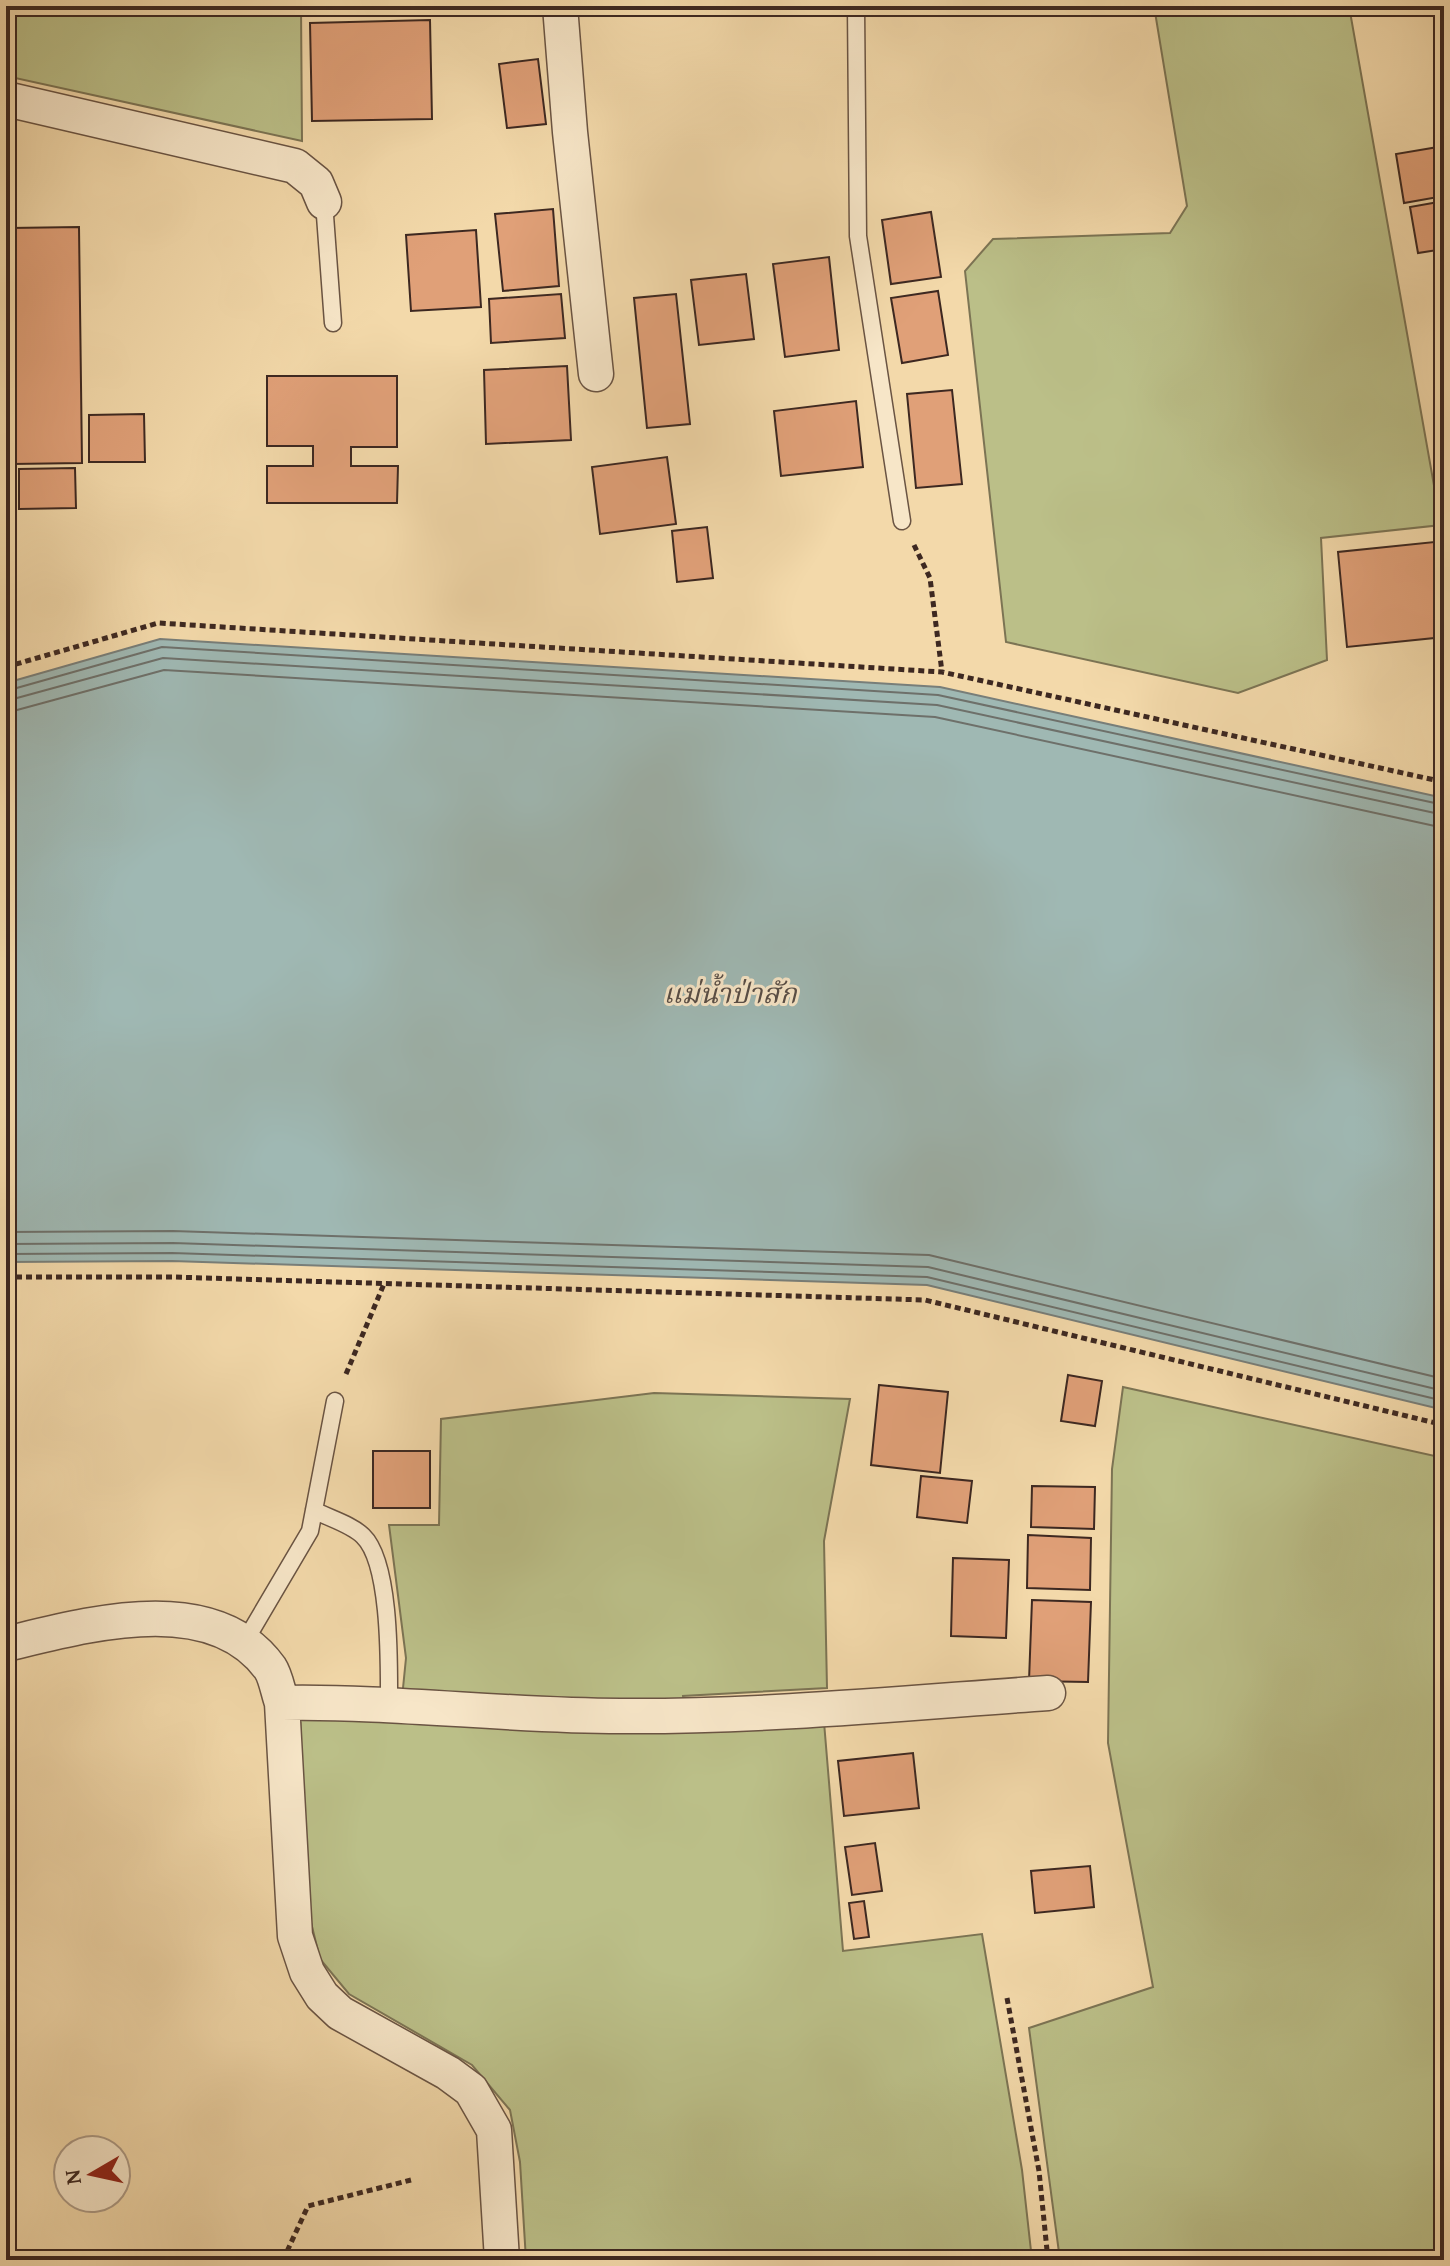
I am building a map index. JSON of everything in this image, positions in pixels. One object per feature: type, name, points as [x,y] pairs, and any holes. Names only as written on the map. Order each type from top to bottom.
[{"type":"street","points":[[560,6],[596,374]]},
{"type":"street","points":[[6,99],[295,166],[316,183],[324,202]]},
{"type":"street","points":[[6,1644],[119,1620],[186,1619],[222,1629],[244,1643],[271,1669],[282,1703],[295,1936],[307,1972],[322,1996],[340,2013],[448,2073],[471,2090],[494,2130],[502,2260]]},
{"type":"street","points":[[282,1703],[389,1704],[532,1715],[624,1716],[831,1709],[1048,1693]]},
{"type":"lane","points":[[856,6],[858,236],[902,521]]},
{"type":"lane","points":[[324,202],[333,323]]},
{"type":"lane","points":[[244,1643],[310,1531],[335,1401]]},
{"type":"lane","points":[[314,1510],[362,1534],[375,1551],[390,1653],[389,1704]]},
{"type":"path","points":[[902,521],[930,578],[942,672]]},
{"type":"path","points":[[6,667],[158,623],[942,672],[1444,782]]},
{"type":"path","points":[[6,1277],[172,1277],[925,1300],[1444,1425]]},
{"type":"path","points":[[335,1401],[384,1283]]},
{"type":"path","points":[[1007,1998],[1039,2171],[1048,2260]]},
{"type":"path","points":[[283,2260],[308,2206],[411,2180]]},
{"type":"green space","points":[[6,6],[301,6],[302,141],[6,76]]},
{"type":"green space","points":[[1154,6],[1349,6],[1441,525],[1321,538],[1327,660],[1238,693],[1006,642],[965,271],[993,239],[1170,233],[1187,206]]},
{"type":"green space","points":[[1123,1387],[1444,1458],[1444,2260],[1060,2260],[1029,2028],[1153,1987],[1108,1743],[1112,1469]]},
{"type":"green space","points":[[654,1393],[850,1399],[824,1541],[827,1688],[683,1696],[685,1727],[824,1722],[843,1951],[982,1934],[1022,2170],[1032,2260],[526,2260],[520,2162],[510,2110],[472,2065],[349,1994],[320,1959],[307,1906],[300,1717],[400,1718],[406,1658],[389,1525],[439,1525],[441,1419]]},
{"type":"water","name":"แม่น้ำป่าสัก","points":[[160,639],[940,687],[1444,798],[1444,1410],[927,1285],[172,1261],[6,1262],[6,683]]},
{"type":"building","points":[[430,20],[432,119],[312,121],[310,23]]},
{"type":"building","points":[[538,59],[546,124],[507,128],[499,64]]},
{"type":"building","points":[[1444,146],[1444,196],[1404,203],[1396,154]]},
{"type":"building","points":[[1444,201],[1444,249],[1418,253],[1410,207]]},
{"type":"building","points":[[553,209],[559,286],[503,291],[495,214]]},
{"type":"building","points":[[931,212],[941,277],[891,284],[882,220]]},
{"type":"building","points":[[79,227],[82,463],[12,464],[12,373],[6,373],[6,318],[11,318],[10,228]]},
{"type":"building","points":[[476,230],[481,307],[411,311],[406,235]]},
{"type":"building","points":[[829,257],[839,350],[785,357],[773,264]]},
{"type":"building","points":[[746,274],[754,339],[699,345],[691,280]]},
{"type":"building","points":[[938,291],[948,355],[902,363],[891,298]]},
{"type":"building","points":[[561,294],[565,338],[491,343],[489,299]]},
{"type":"building","points":[[676,294],[690,424],[647,428],[634,298]]},
{"type":"building","points":[[567,366],[571,440],[486,444],[484,370]]},
{"type":"building","points":[[267,376],[397,376],[397,447],[351,447],[351,466],[398,466],[397,503],[267,503],[267,466],[313,466],[313,446],[267,446]]},
{"type":"building","points":[[952,390],[962,484],[916,488],[907,394]]},
{"type":"building","points":[[856,401],[863,467],[781,476],[774,411]]},
{"type":"building","points":[[144,414],[145,462],[89,462],[89,415]]},
{"type":"building","points":[[667,457],[676,524],[600,534],[592,467]]},
{"type":"building","points":[[75,468],[76,508],[19,509],[19,469]]},
{"type":"building","points":[[707,527],[713,578],[677,582],[672,531]]},
{"type":"building","points":[[1444,541],[1444,637],[1347,647],[1338,552]]},
{"type":"building","points":[[1068,1375],[1102,1381],[1095,1426],[1061,1421]]},
{"type":"building","points":[[879,1385],[948,1392],[940,1473],[871,1465]]},
{"type":"building","points":[[373,1451],[430,1451],[430,1508],[373,1508]]},
{"type":"building","points":[[921,1476],[972,1481],[967,1523],[917,1517]]},
{"type":"building","points":[[1032,1486],[1095,1487],[1094,1529],[1031,1527]]},
{"type":"building","points":[[1028,1535],[1091,1538],[1090,1590],[1027,1588]]},
{"type":"building","points":[[953,1558],[1009,1560],[1006,1638],[951,1636]]},
{"type":"building","points":[[1032,1600],[1091,1602],[1088,1682],[1029,1681]]},
{"type":"building","points":[[913,1753],[919,1808],[844,1816],[838,1761]]},
{"type":"building","points":[[875,1843],[882,1891],[852,1895],[845,1847]]},
{"type":"building","points":[[1090,1866],[1094,1907],[1035,1913],[1031,1871]]},
{"type":"building","points":[[864,1901],[869,1937],[854,1939],[849,1903]]}]
